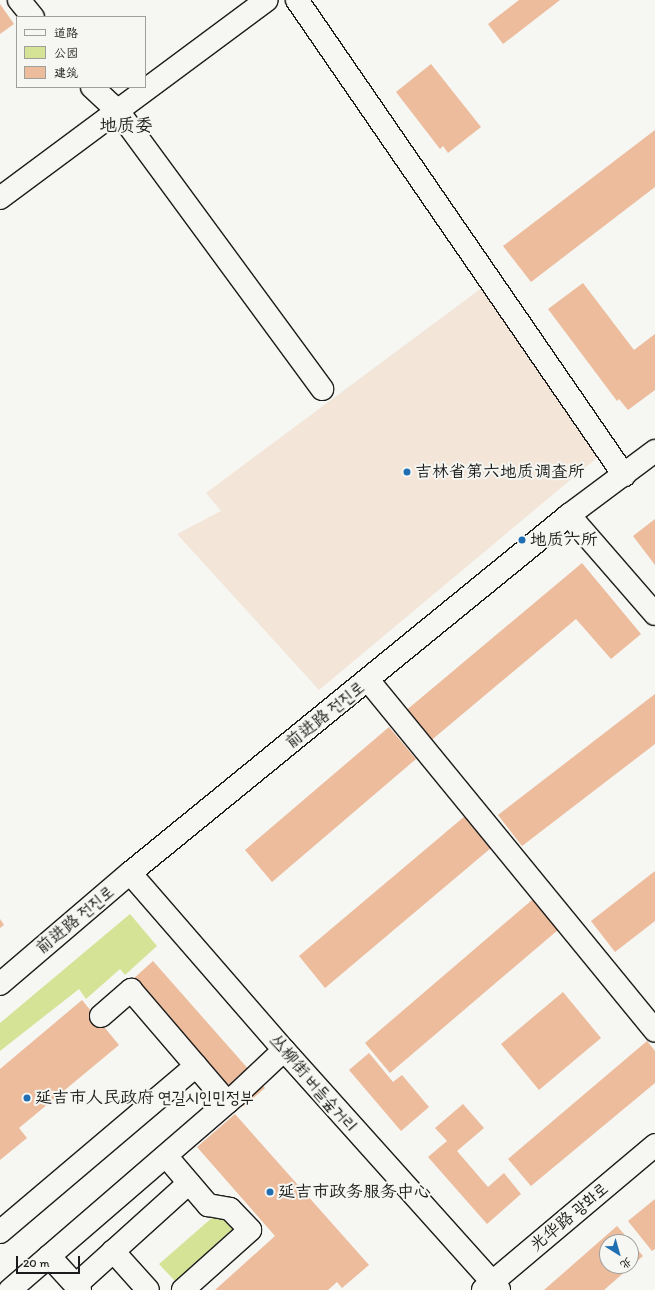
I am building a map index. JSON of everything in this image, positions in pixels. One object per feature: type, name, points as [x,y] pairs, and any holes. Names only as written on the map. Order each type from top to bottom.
[{"type":"street","points":[[19,0],[32,16]]},
{"type":"street","points":[[0,198],[267,0]]},
{"type":"street","points":[[297,0],[624,475]]},
{"type":"street","points":[[93,88],[118,111],[322,389]]},
{"type":"street","name":"前进路 전진로","points":[[0,984],[130,873],[569,515],[655,451]]},
{"type":"street","points":[[569,515],[655,614]]},
{"type":"street","points":[[368,680],[655,1031]]},
{"type":"street","name":"丛柳街 버들숲거리","points":[[130,873],[491,1287]]},
{"type":"street","points":[[101,1016],[131,990],[227,1102]]},
{"type":"street","points":[[10,1290],[166,1156],[284,1050]]},
{"type":"street","points":[[0,1232],[196,1066]]},
{"type":"street","name":"光华路 광화로","points":[[491,1287],[655,1145]]},
{"type":"street","points":[[166,1156],[208,1205],[230,1209],[250,1230],[183,1290]]},
{"type":"street","points":[[49,1256],[78,1288],[113,1251],[189,1183]]},
{"type":"street","points":[[113,1251],[148,1290]]},
{"type":"shaded area","name":"吉林省第六地质调查所","points":[[487,284],[605,451],[319,690],[177,534],[221,511],[206,493]]},
{"type":"green space","points":[[130,914],[157,946],[125,975],[120,969],[86,999],[79,989],[0,1051],[0,1023]]},
{"type":"green space","points":[[221,1210],[237,1225],[175,1281],[159,1264]]},
{"type":"building","points":[[519,0],[560,0],[503,44],[488,24]]},
{"type":"building","points":[[0,4],[14,24],[0,34]]},
{"type":"building","points":[[431,64],[481,127],[448,153],[443,146],[440,149],[396,92]]},
{"type":"building","points":[[655,130],[655,187],[531,282],[503,246]]},
{"type":"building","points":[[583,283],[634,350],[655,334],[655,390],[628,410],[619,399],[617,401],[548,309]]},
{"type":"building","points":[[655,519],[655,565],[633,536]]},
{"type":"building","points":[[582,563],[641,634],[611,659],[576,619],[428,743],[403,713]]},
{"type":"building","points":[[655,694],[655,744],[522,846],[498,815]]},
{"type":"building","points":[[389,727],[416,759],[272,882],[245,850]]},
{"type":"building","points":[[465,816],[491,848],[325,988],[299,956]]},
{"type":"building","points":[[655,871],[655,921],[615,952],[591,921]]},
{"type":"building","points":[[539,894],[565,924],[390,1073],[365,1043]]},
{"type":"building","points":[[0,919],[4,925],[0,928]]},
{"type":"building","points":[[153,961],[265,1088],[244,1106],[132,980]]},
{"type":"building","points":[[563,992],[601,1038],[539,1090],[501,1044]]},
{"type":"building","name":"延吉市人民政府 연길시인민정부","points":[[82,1000],[119,1045],[19,1128],[27,1138],[0,1160],[0,1069]]},
{"type":"building","points":[[647,1041],[655,1051],[655,1083],[531,1186],[508,1159]]},
{"type":"building","points":[[369,1053],[393,1082],[402,1075],[429,1107],[401,1131],[349,1070]]},
{"type":"building","points":[[463,1104],[484,1128],[457,1151],[488,1187],[504,1173],[521,1194],[487,1224],[428,1157],[447,1141],[435,1128]]},
{"type":"building","name":"延吉市政务服务中心","points":[[235,1114],[369,1265],[342,1288],[337,1282],[328,1290],[215,1290],[275,1236],[197,1147]]},
{"type":"building","points":[[655,1199],[655,1249],[652,1251],[628,1221]]},
{"type":"building","points":[[617,1226],[624,1234],[608,1234]]},
{"type":"building","points":[[599,1242],[599,1274],[622,1274],[604,1290],[544,1290]]},
{"type":"building","points":[[639,1251],[643,1256],[639,1259]]},
{"type":"place","name":"吉林省第六地质调查所","points":[[407,472]]},
{"type":"place","name":"地质六所","points":[[522,540]]},
{"type":"place","name":"延吉市人民政府 연길시인민정부","points":[[27,1098]]},
{"type":"place","name":"延吉市政务服务中心","points":[[270,1192]]},
{"type":"district","name":"地质委","points":[[126,125]]}]
